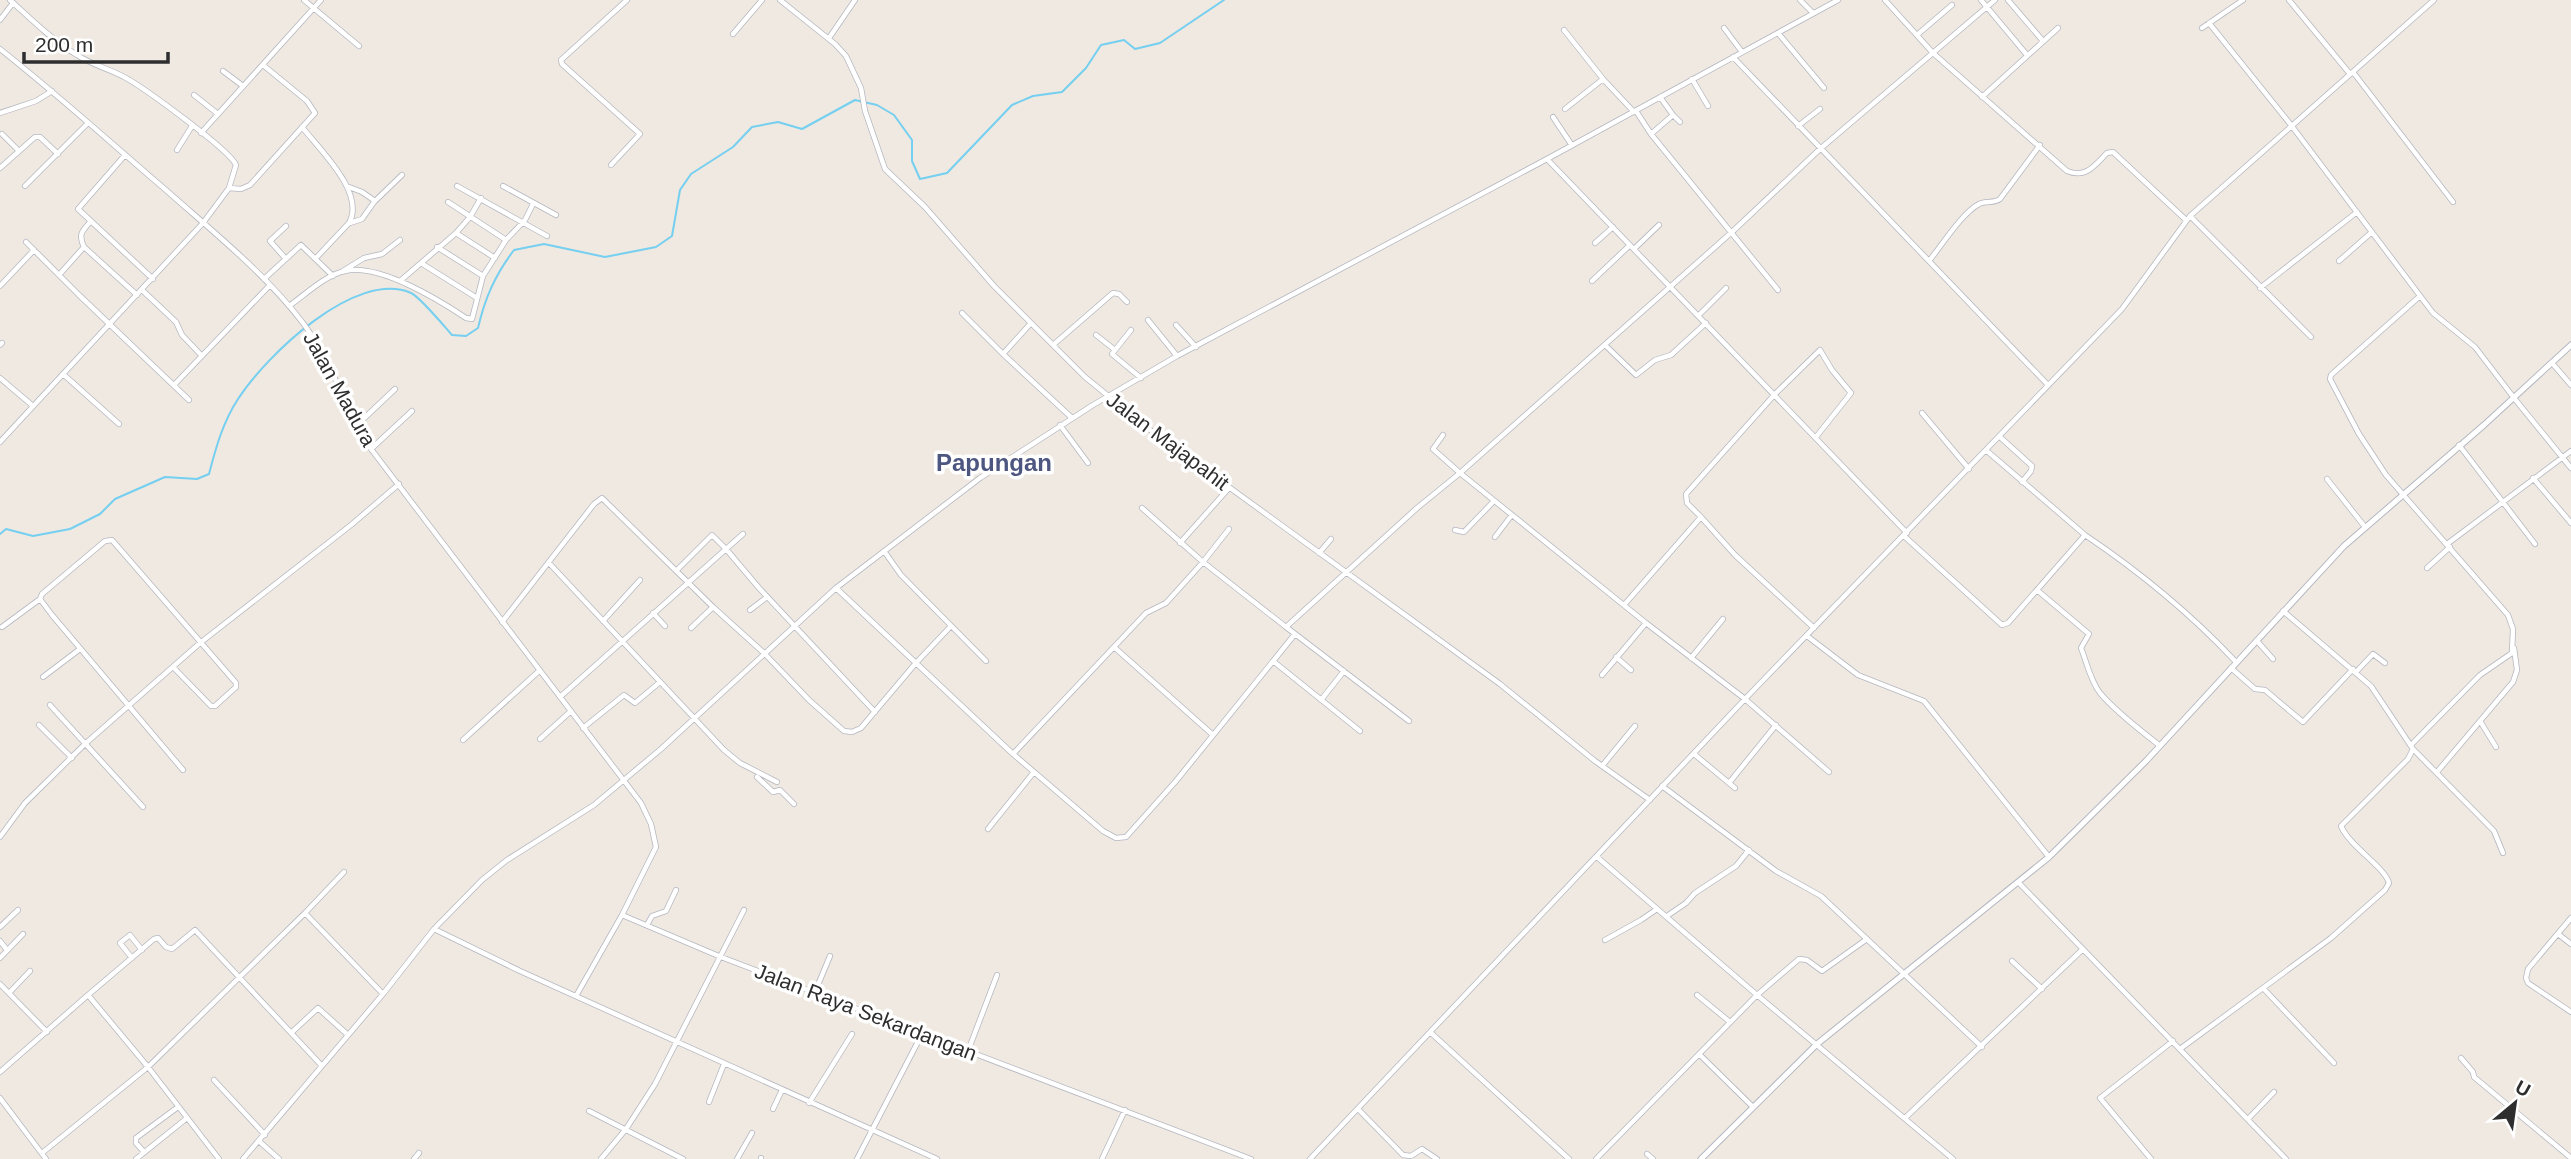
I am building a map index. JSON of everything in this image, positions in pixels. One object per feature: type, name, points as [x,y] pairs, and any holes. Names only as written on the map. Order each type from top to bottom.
[{"type":"street","points":[[304,0],[359,46]]},
{"type":"street","points":[[201,134],[321,0]]},
{"type":"street","points":[[611,165],[640,134],[562,64],[561,60],[627,0]]},
{"type":"street","points":[[733,34],[762,0]]},
{"type":"street","name":"Jalan Majapahit","points":[[780,0],[829,38],[846,56],[861,88],[865,111],[885,169],[925,207],[975,265],[1085,377],[1149,429],[1500,684],[1602,766],[1650,800]]},
{"type":"street","points":[[829,38],[855,0]]},
{"type":"street","points":[[1800,0],[1812,13]]},
{"type":"street","points":[[243,1159],[383,994],[434,929],[482,880],[507,860],[594,805],[625,780],[836,588],[970,485],[1060,425],[1177,356],[1838,0]]},
{"type":"street","points":[[1885,0],[1933,53],[2067,171],[2076,174],[2090,171],[2107,153],[2113,152],[2188,218],[2311,337]]},
{"type":"street","points":[[1981,0],[2027,55]]},
{"type":"street","points":[[1286,627],[1417,508],[1732,232],[1820,149],[1995,0]]},
{"type":"street","points":[[2008,0],[2043,41]]},
{"type":"street","points":[[2202,28],[2243,0]]},
{"type":"street","points":[[2289,0],[2351,73],[2453,202]]},
{"type":"street","points":[[1310,1159],[1745,699],[2129,302],[2188,218],[2434,0]]},
{"type":"street","points":[[0,20],[11,1],[73,53],[131,81],[221,147],[235,162],[236,167],[229,188],[203,223],[0,442]]},
{"type":"street","points":[[1917,35],[1952,5]]},
{"type":"street","points":[[2209,23],[2291,125],[2441,322],[2475,346],[2571,468]]},
{"type":"street","points":[[1724,28],[1742,52]]},
{"type":"street","points":[[1982,97],[2058,28]]},
{"type":"street","points":[[1564,30],[1603,79],[1635,111],[1777,290]]},
{"type":"street","points":[[1778,33],[1824,88]]},
{"type":"street","name":"Jalan Madura","points":[[0,49],[203,223],[264,279],[301,320],[324,353],[371,449],[625,780]]},
{"type":"street","points":[[1733,57],[2048,386]]},
{"type":"street","points":[[229,188],[241,189],[250,185],[316,111],[263,65]]},
{"type":"street","points":[[223,71],[243,86]]},
{"type":"street","points":[[1565,109],[1603,79]]},
{"type":"street","points":[[1692,79],[1708,106]]},
{"type":"street","points":[[0,113],[36,101],[51,91]]},
{"type":"street","points":[[194,95],[218,114]]},
{"type":"street","points":[[1660,97],[1680,122]]},
{"type":"street","points":[[1798,126],[1820,109]]},
{"type":"street","points":[[1651,134],[1673,115]]},
{"type":"street","points":[[1553,117],[1571,144]]},
{"type":"street","points":[[25,186],[89,123]]},
{"type":"street","points":[[177,150],[192,126]]},
{"type":"street","points":[[302,127],[347,185],[353,212],[349,223],[316,258]]},
{"type":"street","points":[[2,134],[19,151]]},
{"type":"street","points":[[0,168],[38,136],[58,153]]},
{"type":"street","points":[[1929,261],[1970,211],[1980,203],[2000,199],[2040,145]]},
{"type":"street","points":[[125,155],[79,210],[153,279]]},
{"type":"street","points":[[1547,159],[1775,394],[1905,534],[2002,625],[2008,623],[2085,535]]},
{"type":"street","points":[[349,223],[360,220],[402,175]]},
{"type":"street","points":[[347,185],[375,201]]},
{"type":"street","points":[[457,186],[547,236]]},
{"type":"street","points":[[503,186],[555,215]]},
{"type":"street","points":[[399,281],[456,233],[481,198]]},
{"type":"street","points":[[448,202],[506,240]]},
{"type":"street","points":[[342,271],[366,272],[399,281],[421,290],[468,320],[474,316],[483,276],[533,204]]},
{"type":"street","points":[[2260,288],[2357,212]]},
{"type":"street","points":[[91,221],[81,232],[84,247],[137,295]]},
{"type":"street","points":[[1592,281],[1659,225]]},
{"type":"street","points":[[286,226],[271,241],[286,259]]},
{"type":"street","points":[[1595,243],[1613,227]]},
{"type":"street","points":[[2339,261],[2372,232]]},
{"type":"street","points":[[456,233],[495,258]]},
{"type":"street","points":[[289,306],[333,276],[364,258],[382,254],[400,240]]},
{"type":"street","points":[[26,242],[189,400]]},
{"type":"street","points":[[264,279],[302,245],[333,276]]},
{"type":"street","points":[[59,275],[84,247]]},
{"type":"street","points":[[437,247],[483,276]]},
{"type":"street","points":[[0,286],[34,250]]},
{"type":"street","points":[[421,263],[477,298]]},
{"type":"street","points":[[174,385],[270,285]]},
{"type":"street","points":[[1699,315],[1726,288]]},
{"type":"street","points":[[142,290],[176,322],[182,335],[202,356]]},
{"type":"street","points":[[1053,345],[1113,293],[1119,294],[1128,302]]},
{"type":"street","points":[[2420,296],[2330,377],[2359,434],[2402,496],[2508,615],[2513,629],[2517,670],[2513,682],[2437,772]]},
{"type":"street","points":[[962,313],[1072,418]]},
{"type":"street","points":[[1148,320],[1177,356]]},
{"type":"street","points":[[1003,354],[1031,323]]},
{"type":"street","points":[[1605,345],[1636,375],[1655,360],[1671,355],[1706,323]]},
{"type":"street","points":[[1176,325],[1196,347]]},
{"type":"street","points":[[1131,330],[1113,355],[1141,378]]},
{"type":"street","points":[[1096,335],[1115,350]]},
{"type":"street","points":[[1701,1159],[1817,1044],[2049,857],[2159,745],[2344,545],[2571,345]]},
{"type":"street","points":[[1814,628],[1735,555],[1687,503],[1686,494],[1817,351],[1822,352],[1832,370],[1851,393],[1816,437]]},
{"type":"street","points":[[2552,362],[2571,385]]},
{"type":"street","points":[[63,374],[119,424]]},
{"type":"street","points":[[0,378],[33,406]]},
{"type":"street","points":[[357,425],[395,389]]},
{"type":"street","points":[[371,449],[412,411]]},
{"type":"street","points":[[1922,413],[1969,469]]},
{"type":"street","points":[[1060,425],[1088,463]]},
{"type":"street","points":[[1443,435],[1433,449],[1493,502],[1745,699],[1829,772]]},
{"type":"street","points":[[2000,437],[2032,466],[2022,482]]},
{"type":"street","points":[[2459,445],[2535,544]]},
{"type":"street","points":[[1987,451],[2085,535],[2155,587],[2209,633],[2236,662]]},
{"type":"street","points":[[2427,568],[2501,502],[2571,451]]},
{"type":"street","points":[[2533,478],[2571,523]]},
{"type":"street","points":[[2327,479],[2365,527]]},
{"type":"street","points":[[0,838],[25,803],[86,743],[200,643],[399,484]]},
{"type":"street","points":[[1180,543],[1229,488]]},
{"type":"street","points":[[502,622],[594,504],[602,498],[844,731],[850,733],[862,728],[915,664],[951,626]]},
{"type":"street","points":[[1455,530],[1463,532],[1493,502]]},
{"type":"street","points":[[1142,508],[1203,562],[1409,721]]},
{"type":"street","points":[[1494,537],[1511,516]]},
{"type":"street","points":[[1623,605],[1701,517]]},
{"type":"street","points":[[1013,754],[1146,613],[1166,603],[1229,529]]},
{"type":"street","points":[[560,697],[743,534]]},
{"type":"street","points":[[678,569],[712,535],[875,712]]},
{"type":"street","points":[[1319,554],[1331,539]]},
{"type":"street","points":[[2,627],[40,599],[47,589],[105,541],[111,540],[236,683],[235,688],[215,706],[211,706],[174,668]]},
{"type":"street","points":[[884,551],[901,575],[986,662]]},
{"type":"street","points":[[549,563],[692,718],[740,763],[777,782]]},
{"type":"street","points":[[603,621],[640,580]]},
{"type":"street","points":[[836,588],[1013,754],[1102,831],[1113,837],[1124,838],[1136,827],[1295,634]]},
{"type":"street","points":[[2037,590],[2089,634],[2081,648],[2087,660],[2088,671],[2101,695],[2159,745]]},
{"type":"street","points":[[750,610],[767,597]]},
{"type":"street","points":[[40,599],[183,770]]},
{"type":"street","points":[[691,628],[713,607]]},
{"type":"street","points":[[2283,611],[2379,694],[2412,747],[2494,831],[2503,853]]},
{"type":"street","points":[[653,613],[665,626]]},
{"type":"street","points":[[1691,658],[1723,619]]},
{"type":"street","points":[[1602,675],[1646,624]]},
{"type":"street","points":[[1807,636],[1858,675],[1924,701],[2049,857]]},
{"type":"street","points":[[2256,640],[2273,659]]},
{"type":"street","points":[[1115,647],[1213,735]]},
{"type":"street","points":[[2180,1049],[2342,929],[2388,885],[2389,880],[2385,875],[2360,852],[2341,827],[2408,759],[2412,747],[2480,675],[2510,655],[2514,648]]},
{"type":"street","points":[[43,677],[80,649]]},
{"type":"street","points":[[2231,668],[2255,689],[2265,690],[2303,722],[2373,654],[2385,663]]},
{"type":"street","points":[[1616,657],[1631,670]]},
{"type":"street","points":[[1273,661],[1360,731]]},
{"type":"street","points":[[463,740],[539,671]]},
{"type":"street","points":[[1321,700],[1344,671]]},
{"type":"street","points":[[583,728],[624,695],[635,704],[660,682]]},
{"type":"street","points":[[50,705],[143,807]]},
{"type":"street","points":[[540,739],[571,711]]},
{"type":"street","points":[[2480,721],[2496,747]]},
{"type":"street","points":[[39,725],[72,758]]},
{"type":"street","points":[[1729,783],[1776,725]]},
{"type":"street","points":[[1602,766],[1635,726]]},
{"type":"street","points":[[1694,754],[1735,788]]},
{"type":"street","points":[[988,829],[1034,772]]},
{"type":"street","points":[[757,778],[773,792],[780,789],[794,804]]},
{"type":"street","points":[[576,996],[622,915],[656,847],[651,824],[625,780]]},
{"type":"street","points":[[1662,786],[1776,871],[1821,896],[1982,1047]]},
{"type":"street","points":[[1667,916],[1684,905],[1695,893],[1736,866],[1749,849]]},
{"type":"street","points":[[1597,857],[1953,1159]]},
{"type":"street","points":[[42,1153],[148,1067],[344,872]]},
{"type":"street","points":[[2019,883],[2286,1159]]},
{"type":"street","points":[[647,925],[652,916],[666,911],[676,890]]},
{"type":"street","points":[[1605,940],[1657,909]]},
{"type":"street","points":[[0,927],[18,910]]},
{"type":"street","points":[[601,1159],[626,1129],[677,1042],[744,910]]},
{"type":"street","points":[[305,913],[383,994]]},
{"type":"street","name":"Jalan Raya Sekardangan","points":[[622,915],[722,957],[1251,1159]]},
{"type":"street","points":[[2571,918],[2528,970],[2526,978],[2528,983],[2571,1012]]},
{"type":"street","points":[[434,929],[809,1103],[937,1159]]},
{"type":"street","points":[[0,1072],[156,938],[172,949],[195,930],[322,1066]]},
{"type":"street","points":[[0,958],[23,934]]},
{"type":"street","points":[[2558,934],[2571,944]]},
{"type":"street","points":[[132,958],[120,943],[121,940],[130,935],[142,950]]},
{"type":"street","points":[[1596,1159],[1730,1022],[1799,960],[1807,960],[1822,971],[1867,939]]},
{"type":"street","points":[[0,941],[7,950]]},
{"type":"street","points":[[1905,1118],[2083,949]]},
{"type":"street","points":[[815,992],[830,956]]},
{"type":"street","points":[[2012,961],[2042,989]]},
{"type":"street","points":[[9,993],[30,971]]},
{"type":"street","points":[[968,1051],[997,975]]},
{"type":"street","points":[[0,984],[47,1032]]},
{"type":"street","points":[[2263,988],[2334,1063]]},
{"type":"street","points":[[88,995],[219,1159]]},
{"type":"street","points":[[1697,995],[1730,1022]]},
{"type":"street","points":[[291,1033],[319,1008],[348,1035]]},
{"type":"street","points":[[1430,1032],[1569,1159]]},
{"type":"street","points":[[809,1103],[852,1034]]},
{"type":"street","points":[[857,1159],[922,1034]]},
{"type":"street","points":[[2151,1159],[2100,1098],[2173,1041]]},
{"type":"street","points":[[1699,1054],[1753,1107]]},
{"type":"street","points":[[2461,1058],[2474,1077],[2571,1158]]},
{"type":"street","points":[[709,1102],[724,1063]]},
{"type":"street","points":[[214,1080],[265,1135]]},
{"type":"street","points":[[772,1109],[782,1090]]},
{"type":"street","points":[[2248,1119],[2274,1092]]},
{"type":"street","points":[[0,1098],[46,1159]]},
{"type":"street","points":[[144,1153],[136,1139],[178,1107]]},
{"type":"street","points":[[1358,1109],[1400,1153],[1408,1157],[1422,1149],[1437,1159]]},
{"type":"street","points":[[1102,1159],[1125,1110]]},
{"type":"street","points":[[589,1111],[683,1159]]},
{"type":"street","points":[[136,1159],[187,1118]]},
{"type":"street","points":[[737,1159],[752,1133]]},
{"type":"street","points":[[260,1142],[279,1159]]},
{"type":"street","points":[[414,1159],[419,1153]]},
{"type":"street","points":[[1647,1154],[1653,1159]]},
{"type":"waterway","points":[[0,534],[6,529],[33,536],[70,529],[100,514],[115,499],[165,477],[197,479],[209,474],[228,417],[251,381],[290,340],[314,321],[364,293],[389,289],[411,293],[452,335],[466,336],[478,328],[491,287],[514,250],[544,244],[605,257],[656,247],[672,236],[680,190],[691,174],[733,147],[752,127],[778,122],[802,129],[855,100],[877,105],[894,115],[912,140],[912,161],[920,179],[947,173],[1012,105],[1033,96],[1062,92],[1086,68],[1101,45],[1124,40],[1135,49],[1160,43],[1224,0]]},
{"type":"district","name":"Papungan","points":[[994,462]]}]
